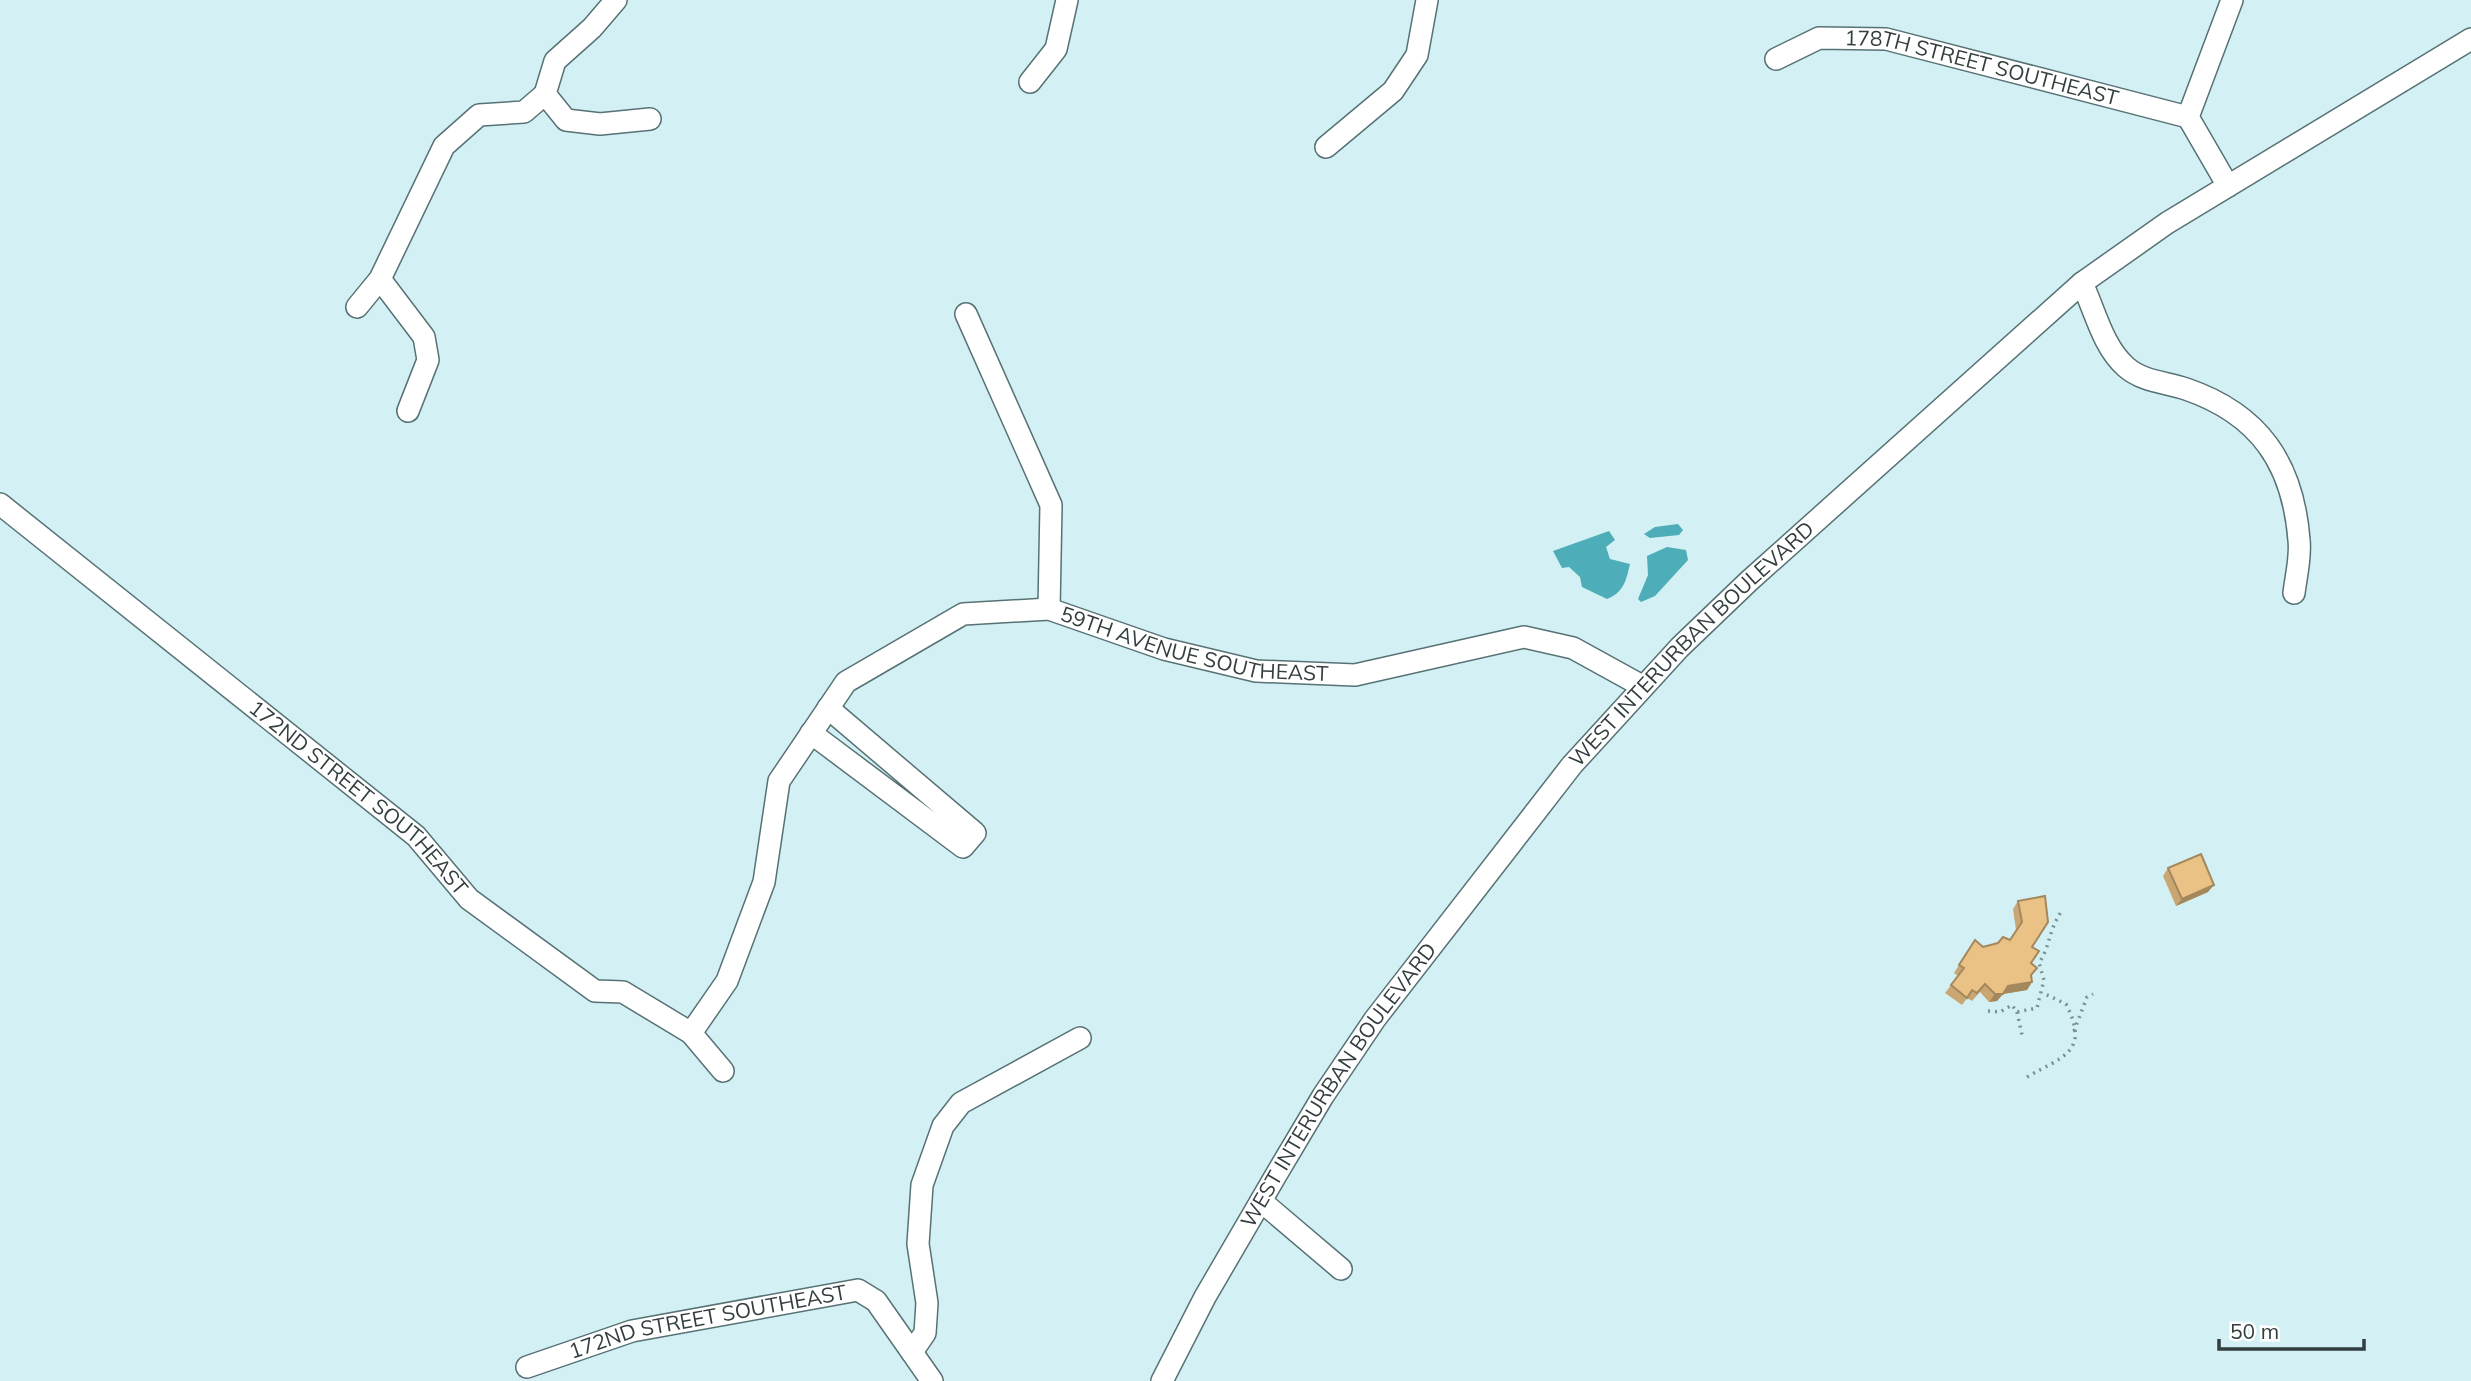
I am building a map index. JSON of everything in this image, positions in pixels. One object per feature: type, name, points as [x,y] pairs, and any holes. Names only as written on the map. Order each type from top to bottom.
[{"type":"street","points":[[357,307],[380,279],[444,146],[479,115],[524,113],[545,94],[555,61],[592,28],[616,0]]},
{"type":"street","points":[[1030,82],[1056,49],[1067,0]]},
{"type":"street","points":[[1326,146],[1393,91],[1417,55],[1427,0]]},
{"type":"street","points":[[2232,0],[2188,117],[2228,186],[2471,39]]},
{"type":"street","name":"178TH STREET SOUTHEAST","points":[[1776,59],[1819,38],[1886,38],[2188,117]]},
{"type":"street","points":[[545,94],[566,120],[600,124],[650,119]]},
{"type":"street","name":"WEST INTERURBAN BOULEVARD","points":[[1162,1381],[1205,1297],[1261,1201],[1323,1096],[1375,1019],[1572,765],[1642,686],[1749,580],[2082,283],[2167,223],[2228,186]]},
{"type":"street","points":[[380,279],[400,301],[424,337],[428,360],[408,411]]},
{"type":"street","points":[[2082,283],[2111,349],[2127,369],[2151,380],[2187,389],[2243,418],[2263,436],[2281,466],[2292,501],[2300,542],[2294,593]]},
{"type":"street","points":[[966,314],[1051,505],[1049,609]]},
{"type":"street","name":"172ND STREET SOUTHEAST","points":[[0,504],[416,836],[469,899],[595,991],[623,992],[691,1033],[723,1071]]},
{"type":"street","name":"59TH AVENUE SOUTHEAST","points":[[691,1033],[727,981],[764,882],[779,781],[846,682],[963,614],[1049,609],[1164,649],[1256,671],[1355,675],[1524,637],[1573,648],[1642,686]]},
{"type":"street","points":[[811,733],[963,847],[975,832],[828,708]]},
{"type":"street","points":[[912,1352],[925,1333],[927,1303],[918,1244],[922,1185],[943,1126],[961,1103],[1080,1038]]},
{"type":"street","points":[[1261,1201],[1341,1269]]},
{"type":"street","name":"172ND STREET SOUTHEAST","points":[[527,1367],[632,1331],[859,1290],[876,1301],[932,1381]]},
{"type":"path","points":[[2017,1012],[2037,1008],[2044,980],[2039,963],[2046,951],[2050,928],[2061,912]]},
{"type":"path","points":[[2026,1077],[2061,1060],[2074,1044],[2074,1031],[2066,1004],[2042,993]]},
{"type":"path","points":[[2074,1031],[2087,997],[2093,994]]},
{"type":"path","points":[[1988,1011],[2000,1012],[2012,1005],[2017,1012],[2022,1035]]},
{"type":"water","points":[[1678,524],[1683,530],[1679,535],[1650,538],[1644,534],[1655,527]]},
{"type":"water","points":[[1609,531],[1615,540],[1606,547],[1610,559],[1630,564],[1621,589],[1607,599],[1582,587],[1580,577],[1569,567],[1562,568],[1553,551]]},
{"type":"water","points":[[1667,547],[1686,550],[1688,560],[1655,596],[1641,602],[1638,599],[1648,575],[1647,556]]},
{"type":"building","points":[[2201,854],[2214,885],[2182,899],[2168,868]]},
{"type":"building","points":[[2045,896],[2048,922],[2032,947],[2039,951],[2031,963],[2037,968],[2031,975],[2032,982],[2008,986],[2003,994],[1995,994],[1985,984],[1977,993],[1972,990],[1967,998],[1951,985],[1964,968],[1959,965],[1975,940],[1983,947],[1998,943],[2003,937],[2010,940],[2022,922],[2018,901]]}]
